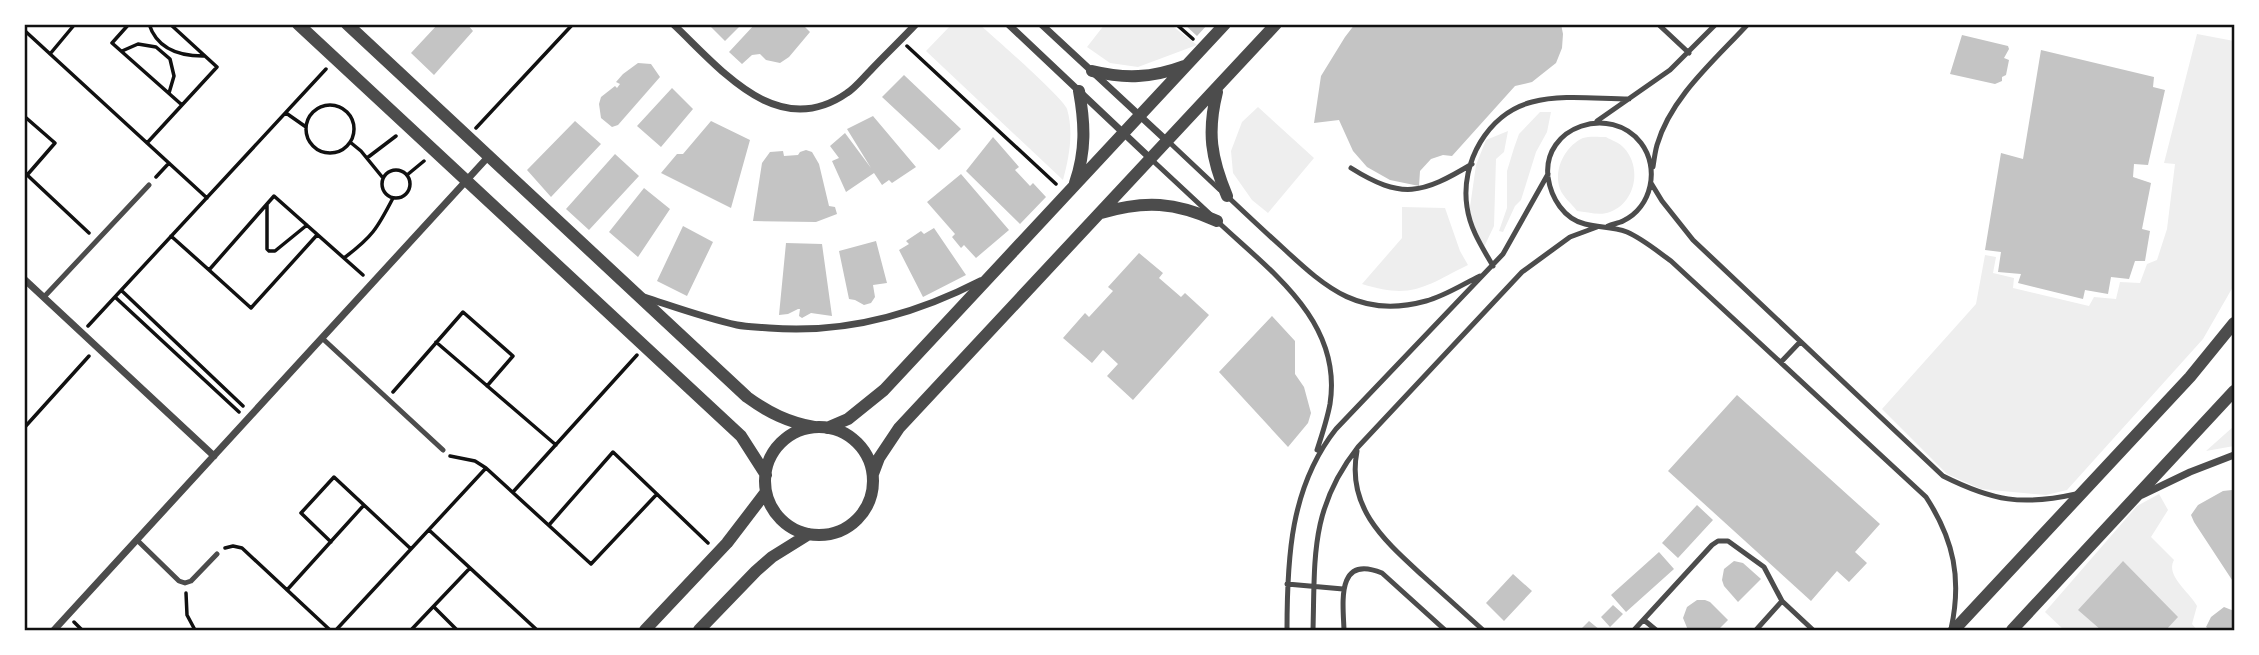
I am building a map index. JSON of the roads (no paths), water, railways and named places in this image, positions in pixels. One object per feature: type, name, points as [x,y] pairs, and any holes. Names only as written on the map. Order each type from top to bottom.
[{"type":"street","points":[[298,24],[741,436],[766,475]]},
{"type":"street","points":[[347,24],[747,397],[767,412],[790,422],[843,433],[857,443],[867,457],[873,474]]},
{"type":"street","points":[[673,24],[737,84],[756,98],[779,107],[803,109],[826,104],[848,93],[916,24]]},
{"type":"street","points":[[1008,24],[1151,159]]},
{"type":"street","points":[[1041,24],[1168,141]]},
{"type":"street","points":[[1225,24],[884,390],[848,419],[800,430],[782,443],[769,461],[766,492],[778,515],[786,523],[809,534],[834,533],[858,519],[871,495],[873,474],[879,458],[899,428],[1276,24]]},
{"type":"street","points":[[1091,71],[1116,77],[1140,78],[1165,73],[1188,64]]},
{"type":"street","points":[[1218,88],[1211,115],[1211,143],[1216,171],[1227,196]]},
{"type":"street","points":[[1070,191],[1084,150],[1085,131],[1079,91]]},
{"type":"street","points":[[54,631],[488,157]]},
{"type":"street","points":[[1101,213],[1124,206],[1172,205],[1217,220]]},
{"type":"street","points":[[638,296],[738,325],[804,329],[843,327],[894,317],[944,300],[990,276]]},
{"type":"street","points":[[24,279],[214,456]]},
{"type":"street","points":[[1952,631],[2190,377],[2235,323]]},
{"type":"street","points":[[2012,631],[2233,394]]},
{"type":"street","points":[[2135,498],[2190,472],[2235,455]]},
{"type":"street","points":[[645,631],[719,553],[766,492]]},
{"type":"street","points":[[699,631],[755,571],[809,534]]},
{"type":"lane","points":[[1658,24],[1689,54]]},
{"type":"lane","points":[[1716,24],[1689,54],[1670,70],[1596,122],[1574,128],[1565,135],[1552,152],[1548,174],[1550,190],[1557,204],[1568,216],[1582,223],[1608,226],[1623,221],[1637,211],[1646,198],[1657,145],[1669,118],[1686,92],[1748,24]]},
{"type":"lane","points":[[1493,266],[1473,230],[1467,207],[1465,184],[1479,141],[1493,124],[1511,111],[1531,102],[1629,99]]},
{"type":"lane","points":[[1596,122],[1617,126],[1636,137],[1648,155],[1651,180],[1669,211],[1693,240],[1943,476],[1976,492],[2011,501],[2047,500],[2083,492]]},
{"type":"lane","points":[[1168,141],[1316,279],[1336,293],[1358,302],[1406,306],[1429,300],[1486,273]]},
{"type":"lane","points":[[1151,159],[1296,296],[1321,334],[1328,356],[1330,401],[1298,508],[1287,584],[1287,631]]},
{"type":"lane","points":[[1351,168],[1374,183],[1413,191],[1450,178],[1472,164]]},
{"type":"lane","points":[[1313,462],[1336,429],[1503,254],[1548,174]]},
{"type":"lane","points":[[44,297],[149,185]]},
{"type":"lane","points":[[1313,631],[1315,548],[1325,504],[1333,483],[1358,447],[1522,272],[1570,237],[1598,226]]},
{"type":"lane","points":[[1608,226],[1629,233],[1671,261],[1926,497],[1940,519],[1949,541],[1956,575],[1952,631]]},
{"type":"lane","points":[[322,338],[443,450]]},
{"type":"lane","points":[[1781,362],[1800,342]]},
{"type":"lane","points":[[1358,447],[1355,461],[1356,479],[1362,505],[1375,529],[1483,631]]},
{"type":"lane","points":[[137,540],[179,581],[185,583],[191,581],[217,554]]},
{"type":"lane","points":[[1634,631],[1712,545],[1718,541],[1728,541],[1764,567],[1782,601],[1813,631]]},
{"type":"lane","points":[[1344,631],[1343,589],[1347,578],[1358,570],[1370,568],[1382,573],[1445,631]]},
{"type":"lane","points":[[1287,584],[1343,589]]},
{"type":"lane","points":[[1756,631],[1782,601]]},
{"type":"lane","points":[[1644,620],[1656,631]]}]
